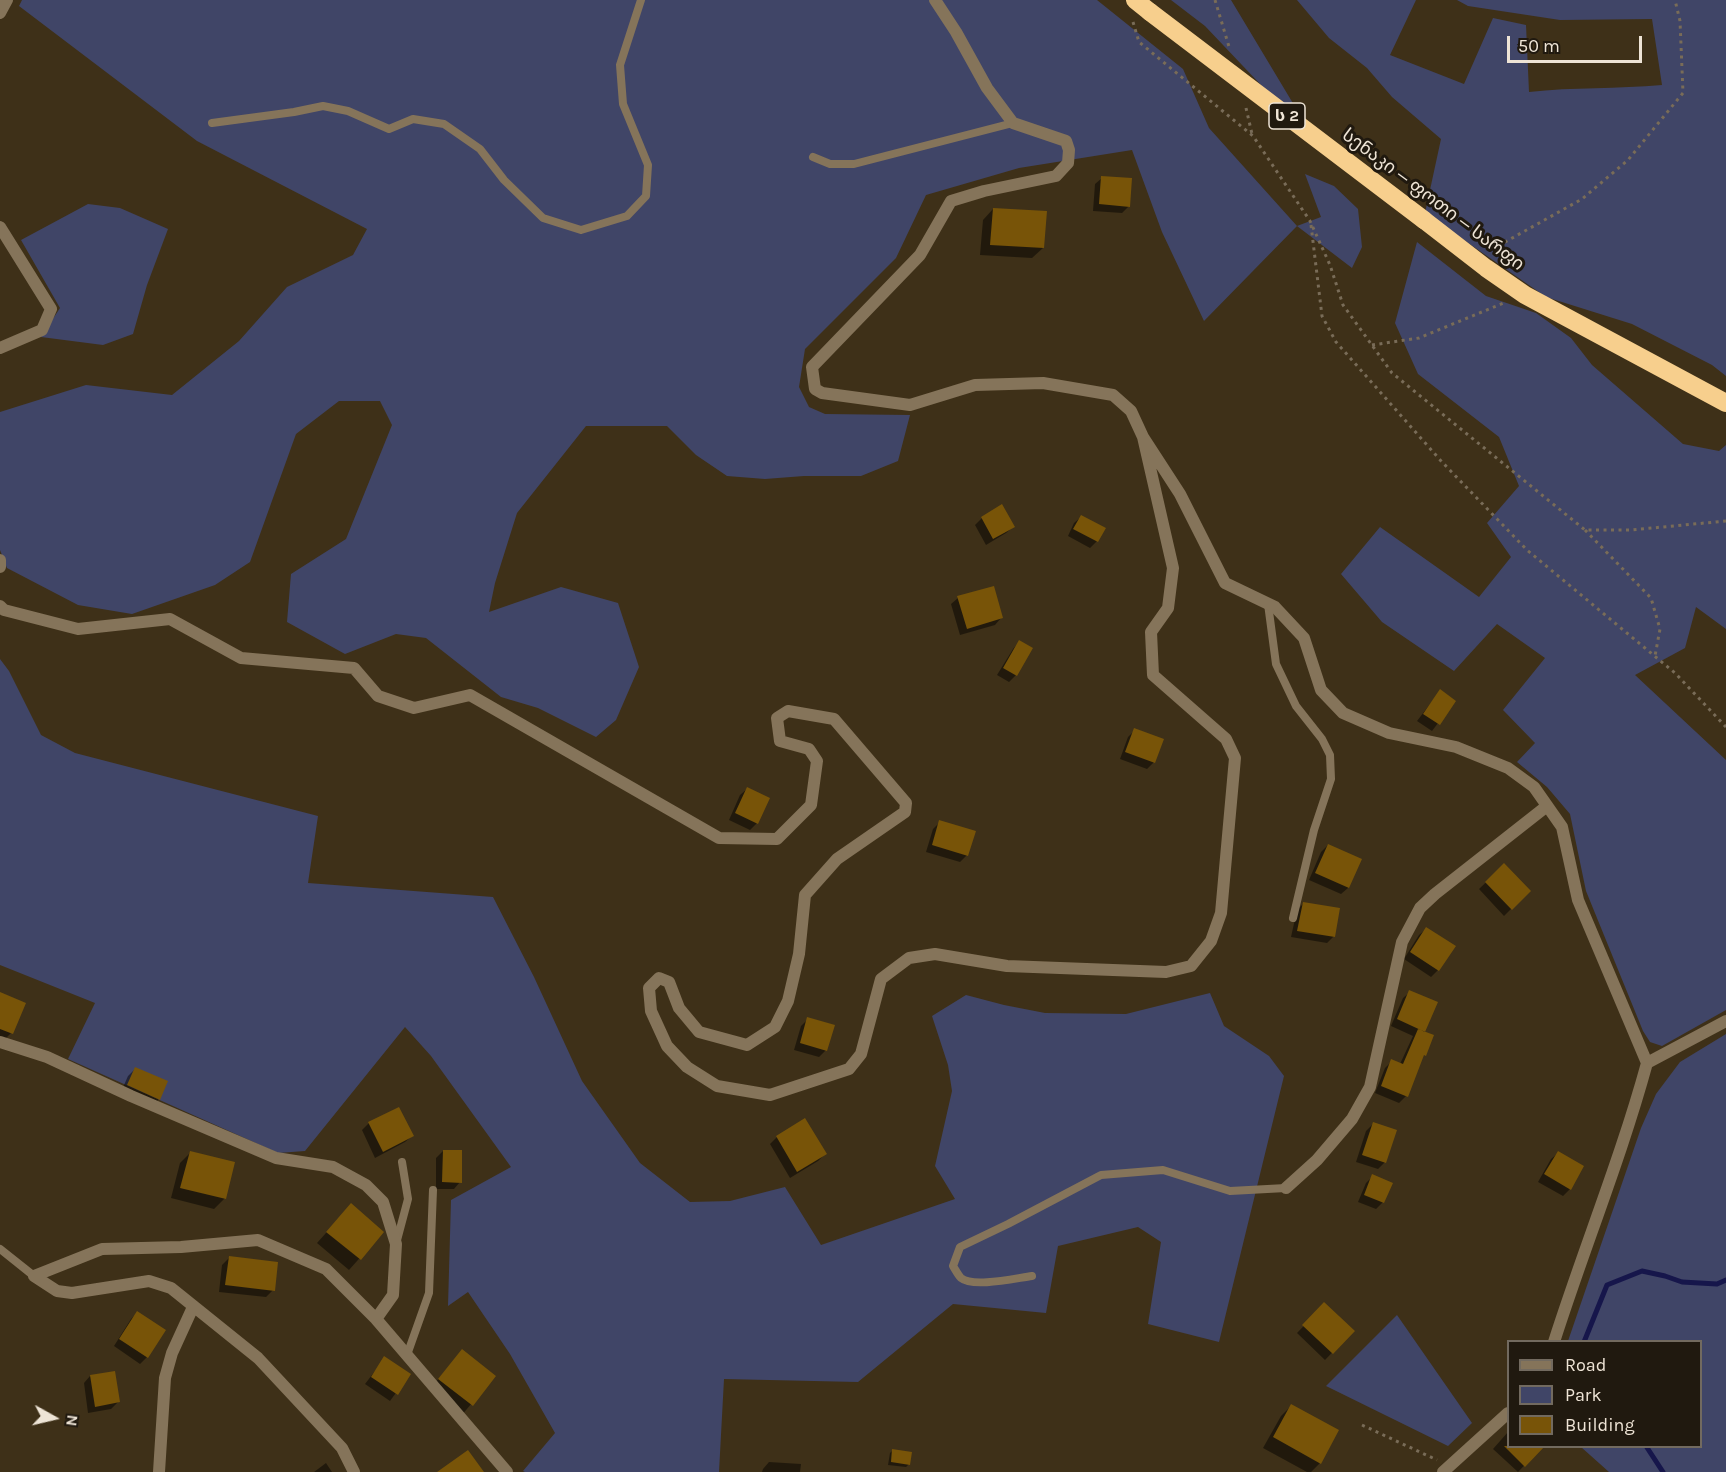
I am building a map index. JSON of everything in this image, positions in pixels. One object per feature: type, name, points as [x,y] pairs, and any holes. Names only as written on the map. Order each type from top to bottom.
[{"type":"highway","name":"სენაკი — ფოთი — სარფი","points":[[1136,0],[1485,268],[1525,295],[1726,403]]},
{"type":"street","points":[[0,13],[7,0]]},
{"type":"street","points":[[935,0],[956,32],[987,88],[1014,123],[1066,141],[1069,150],[1068,164],[1056,176],[984,191],[951,201],[920,255],[812,367],[815,388],[822,393],[909,405],[975,385],[1043,383],[1113,395],[1131,411],[1143,437],[1179,494],[1225,583],[1275,607],[1304,638],[1321,690],[1343,713],[1389,733],[1456,747],[1508,768],[1534,788],[1562,827],[1578,900],[1647,1064],[1631,1124],[1580,1262],[1554,1340]]},
{"type":"street","points":[[0,227],[51,309],[42,330],[0,348]]},
{"type":"street","points":[[0,606],[4,610],[78,629],[170,619],[241,658],[354,668],[378,696],[414,708],[470,695],[719,838],[777,839],[811,805],[817,761],[809,748],[780,741],[777,718],[788,711],[834,719],[906,803],[904,812],[837,858],[806,895],[799,954],[788,1001],[776,1026],[747,1045],[699,1032],[679,1008],[669,982],[659,978],[649,988],[651,1011],[667,1046],[687,1067],[717,1086],[770,1095],[849,1069],[861,1054],[880,979],[909,958],[935,954],[1007,966],[1166,972],[1191,966],[1211,941],[1221,913],[1235,758],[1226,739],[1153,675],[1151,632],[1167,608],[1173,568],[1143,437]]},
{"type":"street","points":[[0,560],[0,567]]},
{"type":"street","points":[[1286,1188],[1317,1160],[1352,1119],[1370,1087],[1402,942],[1420,908],[1547,806]]},
{"type":"street","points":[[1647,1064],[1726,1021]]},
{"type":"street","points":[[0,1042],[47,1058],[276,1158],[333,1167],[366,1185],[383,1202],[396,1244],[393,1295],[376,1319]]},
{"type":"street","points":[[34,1276],[102,1249],[258,1240],[326,1269],[376,1319],[507,1472]]},
{"type":"street","points":[[34,1276],[57,1291],[72,1293],[149,1281],[171,1288],[258,1358],[342,1448],[354,1472]]},
{"type":"street","points":[[159,1472],[165,1378],[172,1353],[193,1307]]},
{"type":"street","points":[[1446,1469],[1507,1415]]},
{"type":"lane","points":[[212,123],[323,106],[348,111],[389,129],[413,119],[444,124],[480,149],[504,180],[543,218],[581,230],[627,216],[646,196],[648,165],[623,104],[621,65],[641,0]]},
{"type":"lane","points":[[813,157],[830,164],[854,164],[1014,123]]},
{"type":"lane","points":[[1268,604],[1276,664],[1296,706],[1322,739],[1330,755],[1331,779],[1314,830],[1293,918]]},
{"type":"lane","points":[[396,1244],[408,1199],[402,1162]]},
{"type":"lane","points":[[1032,1276],[980,1283],[970,1282],[962,1278],[953,1266],[960,1247],[1101,1175],[1163,1170],[1230,1191],[1286,1188]]},
{"type":"lane","points":[[406,1354],[429,1293],[433,1190]]},
{"type":"lane","points":[[0,1249],[34,1276]]},
{"type":"path","points":[[1509,265],[1498,246],[1582,199],[1628,160],[1683,93],[1680,21],[1676,0]]},
{"type":"path","points":[[1132,21],[1139,42],[1253,136],[1310,221],[1330,265],[1343,305],[1392,373],[1585,530],[1651,598],[1660,629],[1655,656]]},
{"type":"path","points":[[1310,221],[1322,316],[1336,342],[1442,462],[1527,550],[1675,673],[1726,727]]},
{"type":"path","points":[[1372,345],[1419,338],[1525,295]]},
{"type":"path","points":[[1585,530],[1631,530],[1726,521]]},
{"type":"path","points":[[1362,1425],[1446,1469]]},
{"type":"green space","points":[[22,0],[1097,0],[1183,69],[1209,128],[1297,226],[1204,321],[1162,232],[1132,150],[1019,168],[926,195],[896,258],[805,349],[799,387],[809,407],[825,414],[910,415],[898,461],[861,476],[765,479],[727,476],[696,455],[667,426],[586,426],[517,513],[495,583],[489,612],[561,587],[618,603],[639,667],[616,720],[596,737],[538,708],[501,697],[426,638],[396,634],[345,654],[287,622],[291,574],[346,539],[392,425],[380,401],[339,401],[296,434],[250,562],[215,585],[132,614],[78,605],[7,568],[0,550],[0,412],[86,385],[172,395],[239,341],[287,287],[353,255],[367,229],[197,141],[19,6]]},
{"type":"green space","points":[[1171,0],[1231,0],[1297,110],[1279,104],[1205,26]]},
{"type":"green space","points":[[1297,0],[1416,0],[1390,55],[1464,84],[1493,18],[1526,25],[1529,92],[1662,85],[1652,19],[1560,20],[1468,6],[1457,0],[1726,0],[1726,376],[1712,365],[1632,324],[1546,297],[1425,213],[1441,139],[1392,97],[1367,68],[1329,38]]},
{"type":"green space","points":[[1305,174],[1334,186],[1358,209],[1362,247],[1352,268],[1297,226],[1321,217]]},
{"type":"green space","points":[[88,204],[120,208],[168,229],[147,285],[133,334],[103,345],[41,337],[60,308],[21,240]]},
{"type":"green space","points":[[1417,242],[1486,296],[1536,313],[1571,338],[1592,365],[1683,444],[1719,451],[1726,445],[1726,629],[1696,607],[1685,648],[1635,675],[1726,760],[1726,1010],[1662,1046],[1650,1042],[1643,1031],[1586,891],[1570,814],[1547,787],[1517,762],[1535,743],[1503,710],[1545,658],[1497,624],[1454,671],[1382,622],[1341,574],[1380,527],[1479,597],[1511,557],[1487,523],[1519,486],[1499,437],[1418,374],[1395,323]]},
{"type":"green space","points":[[0,659],[9,671],[41,735],[75,753],[318,816],[308,883],[493,897],[534,977],[582,1081],[640,1163],[690,1202],[730,1201],[785,1187],[821,1245],[955,1199],[935,1166],[952,1091],[948,1065],[932,1016],[966,995],[1045,1013],[1126,1014],[1210,993],[1224,1026],[1269,1056],[1284,1076],[1219,1342],[1148,1324],[1161,1242],[1138,1227],[1058,1246],[1046,1313],[953,1304],[858,1382],[724,1379],[719,1472],[523,1471],[555,1433],[510,1354],[468,1292],[448,1306],[451,1200],[511,1167],[431,1056],[405,1027],[305,1151],[278,1153],[68,1059],[95,1003],[0,965]]},
{"type":"green space","points":[[1726,1034],[1726,1472],[1609,1472],[1582,1448],[1702,1448],[1702,1340],[1568,1340],[1641,1128],[1656,1094],[1680,1062]]},
{"type":"green space","points":[[1397,1315],[1472,1423],[1448,1446],[1326,1386]]},
{"type":"building","points":[[1101,176],[1132,178],[1130,207],[1099,204]]},
{"type":"building","points":[[993,208],[1047,211],[1044,248],[990,245]]},
{"type":"building","points":[[1002,504],[1015,527],[993,539],[981,517]]},
{"type":"building","points":[[1081,515],[1106,528],[1098,542],[1073,529]]},
{"type":"building","points":[[994,586],[1003,618],[967,629],[957,596]]},
{"type":"building","points":[[1019,640],[1033,648],[1017,676],[1003,668]]},
{"type":"building","points":[[1440,689],[1456,701],[1440,725],[1423,714]]},
{"type":"building","points":[[1134,728],[1164,739],[1155,763],[1125,752]]},
{"type":"building","points":[[747,787],[770,798],[758,824],[735,813]]},
{"type":"building","points":[[939,820],[976,831],[968,856],[932,845]]},
{"type":"building","points":[[1328,844],[1362,859],[1349,888],[1315,873]]},
{"type":"building","points":[[1504,863],[1531,891],[1512,910],[1485,882]]},
{"type":"building","points":[[1303,902],[1340,908],[1335,937],[1297,931]]},
{"type":"building","points":[[1426,927],[1456,946],[1439,971],[1410,952]]},
{"type":"building","points":[[1409,990],[1438,1002],[1425,1032],[1397,1019]]},
{"type":"building","points":[[0,992],[26,1003],[13,1034],[0,1029]]},
{"type":"building","points":[[807,1017],[835,1025],[827,1051],[800,1043]]},
{"type":"building","points":[[1418,1029],[1434,1035],[1408,1097],[1381,1086],[1391,1059],[1403,1064]]},
{"type":"building","points":[[135,1067],[168,1081],[160,1100],[127,1085]]},
{"type":"building","points":[[399,1107],[414,1136],[383,1152],[368,1122]]},
{"type":"building","points":[[805,1118],[827,1154],[797,1172],[776,1136]]},
{"type":"building","points":[[1373,1122],[1397,1130],[1386,1163],[1362,1155]]},
{"type":"building","points":[[443,1150],[462,1150],[462,1183],[442,1182]]},
{"type":"building","points":[[190,1151],[235,1162],[226,1199],[180,1188]]},
{"type":"building","points":[[1558,1151],[1584,1166],[1571,1190],[1544,1174]]},
{"type":"building","points":[[1372,1174],[1393,1183],[1384,1203],[1364,1195]]},
{"type":"building","points":[[351,1203],[384,1232],[361,1260],[326,1232]]},
{"type":"building","points":[[229,1256],[278,1262],[275,1291],[225,1285]]},
{"type":"building","points":[[1324,1302],[1355,1331],[1333,1354],[1302,1325]]},
{"type":"building","points":[[137,1311],[166,1330],[148,1358],[119,1339]]},
{"type":"building","points":[[462,1349],[496,1376],[473,1406],[438,1379]]},
{"type":"building","points":[[384,1356],[411,1374],[398,1395],[371,1377]]},
{"type":"building","points":[[115,1371],[120,1402],[95,1407],[90,1375]]},
{"type":"building","points":[[1291,1404],[1339,1430],[1321,1464],[1273,1437]]},
{"type":"building","points":[[1504,1446],[1507,1448],[1543,1448],[1525,1467]]},
{"type":"building","points":[[892,1449],[912,1452],[910,1465],[891,1462]]},
{"type":"building","points":[[468,1450],[484,1472],[437,1472]]},
{"type":"waterway","points":[[1585,1340],[1607,1285],[1642,1271],[1682,1282],[1717,1284],[1726,1280]]},
{"type":"waterway","points":[[1647,1448],[1663,1472]]}]
